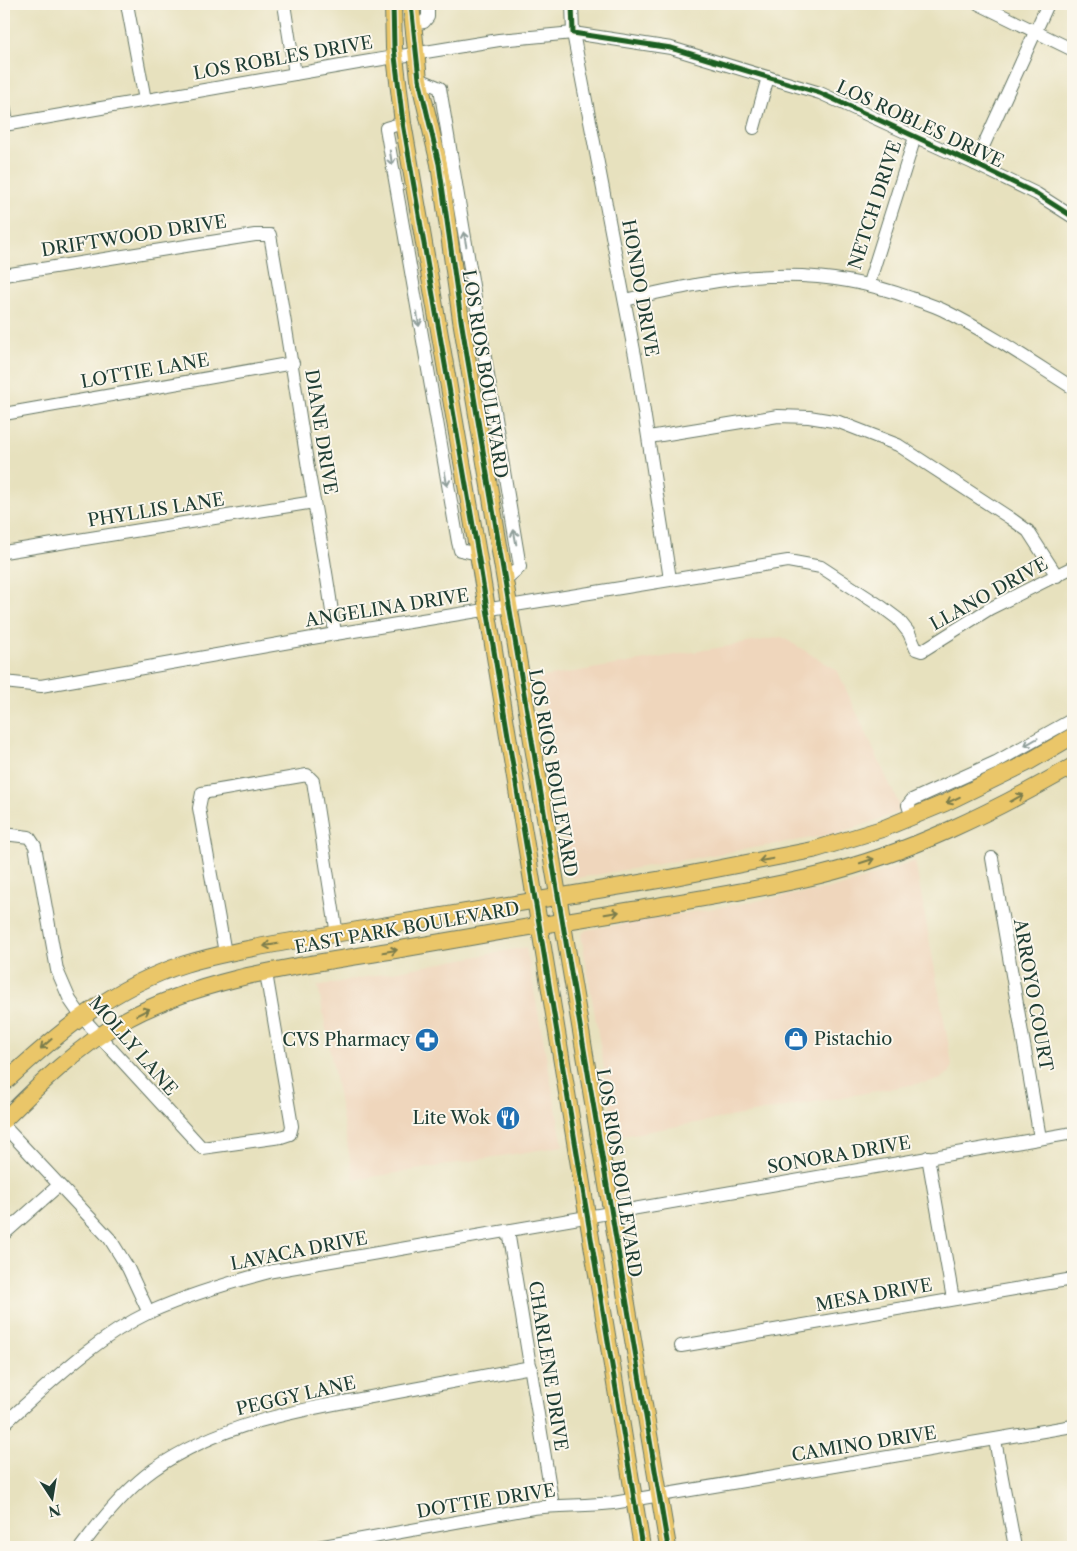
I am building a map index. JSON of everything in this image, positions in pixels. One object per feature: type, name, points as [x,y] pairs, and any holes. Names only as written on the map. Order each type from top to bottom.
[{"type":"main road","name":"LOS RIOS BOULEVARD","points":[[393,4],[394,57],[403,123],[478,554],[642,1547]]},
{"type":"main road","name":"LOS RIOS BOULEVARD","points":[[411,4],[419,79],[439,164],[461,320],[593,1092],[611,1212],[668,1547]]},
{"type":"main road","points":[[507,737],[532,736]]},
{"type":"main road","name":"EAST PARK BOULEVARD","points":[[4,1082],[81,1016],[143,981],[183,964],[225,953],[670,878],[813,850],[912,817],[975,789],[1073,736]]},
{"type":"main road","name":"EAST PARK BOULEVARD","points":[[4,1120],[63,1065],[101,1036],[123,1022],[202,986],[342,958],[716,896],[821,875],[875,859],[963,825],[1073,766]]},
{"type":"main road","points":[[813,850],[821,875]]},
{"type":"main road","points":[[337,935],[342,958]]},
{"type":"main road","points":[[567,1096],[593,1092]]},
{"type":"street","points":[[127,4],[145,100]]},
{"type":"street","points":[[284,4],[295,74]]},
{"type":"street","points":[[412,24],[424,22],[428,18],[428,4]]},
{"type":"street","name":"HONDO DRIVE","points":[[572,4],[573,33],[625,300],[649,437],[670,579]]},
{"type":"street","points":[[979,4],[1073,50]]},
{"type":"street","points":[[975,164],[1037,32],[1048,4]]},
{"type":"street","name":"LOS ROBLES DRIVE","points":[[5,124],[499,40],[573,33],[671,48],[820,93],[1037,194],[1073,216]]},
{"type":"street","points":[[754,128],[768,77]]},
{"type":"street","points":[[4,105],[5,124]]},
{"type":"street","name":"NETCH DRIVE","points":[[869,283],[916,137]]},
{"type":"street","name":"DRIFTWOOD DRIVE","points":[[4,274],[255,234],[270,235]]},
{"type":"street","name":"DIANE DRIVE","points":[[270,235],[293,363],[314,502],[327,566],[335,634]]},
{"type":"street","points":[[625,300],[671,289],[779,274],[818,275],[869,283],[945,310],[987,333],[1073,388]]},
{"type":"street","name":"LOTTIE LANE","points":[[4,414],[293,363]]},
{"type":"street","points":[[649,437],[778,416],[809,417],[840,422],[870,432],[898,445],[1010,518],[1028,532],[1057,576]]},
{"type":"street","name":"PHYLLIS LANE","points":[[4,552],[314,502]]},
{"type":"street","name":"ANGELINA DRIVE","points":[[4,682],[41,686],[335,634],[788,561],[821,567],[898,619],[909,633],[916,649],[922,651]]},
{"type":"street","name":"LLANO DRIVE","points":[[922,651],[989,609],[1073,567]]},
{"type":"street","points":[[912,817],[908,805],[912,800],[996,762],[1073,718]]},
{"type":"street","points":[[225,953],[199,808],[202,793],[307,775],[313,781],[337,935]]},
{"type":"street","name":"MOLLY LANE","points":[[4,834],[29,837],[35,846],[57,970],[70,1000],[81,1016],[202,1148],[281,1137],[290,1134],[292,1126],[266,973]]},
{"type":"street","name":"ARROYO COURT","points":[[992,858],[1040,1138]]},
{"type":"street","points":[[4,1126],[58,1186],[110,1239],[128,1268],[149,1313]]},
{"type":"street","name":"SONORA DRIVE","points":[[611,1212],[1073,1133]]},
{"type":"street","points":[[928,1158],[953,1299]]},
{"type":"street","points":[[4,1234],[58,1186]]},
{"type":"street","name":"LAVACA DRIVE","points":[[4,1424],[67,1367],[149,1313],[228,1283],[273,1271],[508,1232],[611,1212]]},
{"type":"street","name":"CHARLENE DRIVE","points":[[508,1232],[553,1506]]},
{"type":"street","name":"MESA DRIVE","points":[[682,1346],[1073,1279]]},
{"type":"street","name":"PEGGY LANE","points":[[81,1547],[98,1524],[152,1471],[186,1450],[222,1432],[259,1420],[305,1409],[531,1367]]},
{"type":"street","name":"CAMINO DRIVE","points":[[659,1496],[1073,1426]]},
{"type":"street","points":[[995,1440],[1015,1547]]},
{"type":"street","name":"DOTTIE DRIVE","points":[[318,1547],[553,1506],[583,1507],[659,1496]]},
{"type":"shaded area","points":[[782,637],[837,670],[902,811],[841,833],[572,879],[538,678]]},
{"type":"shaded area","points":[[915,861],[952,1064],[950,1072],[939,1080],[616,1137],[581,935],[586,930],[843,886]]},
{"type":"shaded area","points":[[526,947],[563,1146],[354,1180],[318,986]]},
{"type":"cycle path","points":[[393,4],[394,48],[403,123],[478,554],[642,1547]]},
{"type":"cycle path","points":[[411,4],[419,79],[439,164],[461,320],[668,1547]]},
{"type":"cycle path","points":[[572,4],[573,33],[671,48],[820,93],[1037,194],[1073,217]]},
{"type":"place","name":"Pistachio","points":[[796,1039]]},
{"type":"place","name":"CVS Pharmacy","points":[[427,1040]]},
{"type":"place","name":"Lite Wok","points":[[508,1118]]}]
